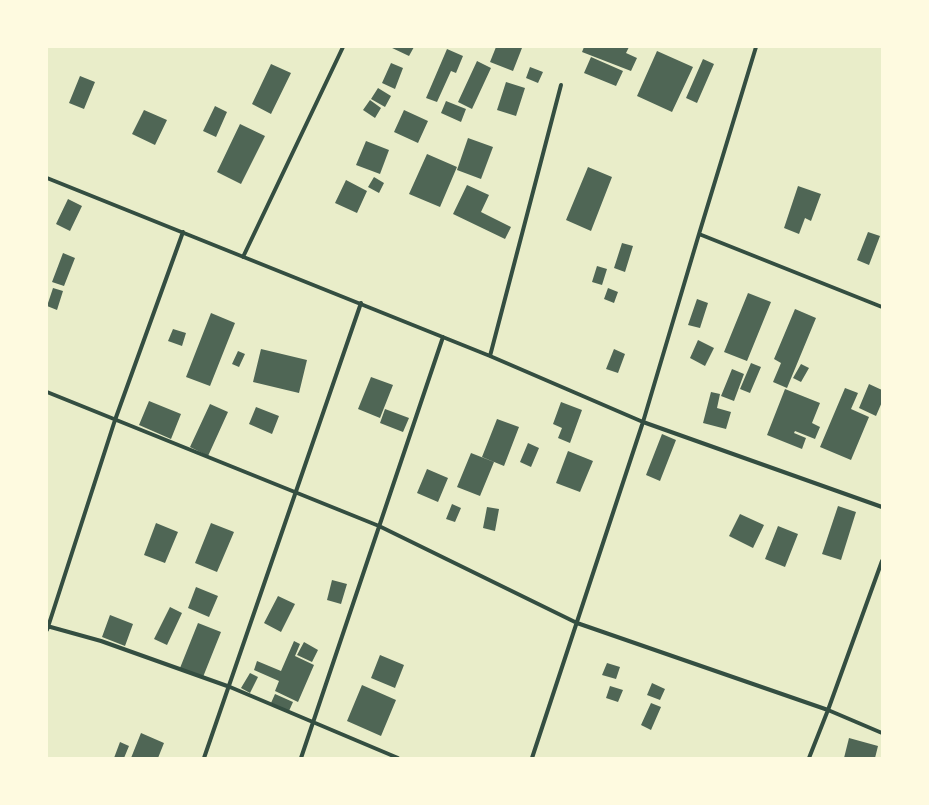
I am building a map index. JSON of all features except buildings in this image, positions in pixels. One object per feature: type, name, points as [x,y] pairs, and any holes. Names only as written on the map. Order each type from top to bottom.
[{"type":"street","points":[[243,257],[342,47]]},
{"type":"street","points":[[532,758],[643,422],[698,234],[756,47]]},
{"type":"street","points":[[490,356],[561,85]]},
{"type":"street","points":[[47,178],[361,303],[490,356],[643,422],[882,507]]},
{"type":"street","points":[[183,232],[115,420],[48,627],[100,641],[230,687],[398,758]]},
{"type":"street","points":[[698,234],[882,307]]},
{"type":"street","points":[[204,758],[230,687],[361,303]]},
{"type":"street","points":[[301,758],[443,337]]},
{"type":"street","points":[[47,392],[379,526],[577,623],[828,710],[882,733]]},
{"type":"street","points":[[809,758],[882,561]]}]
